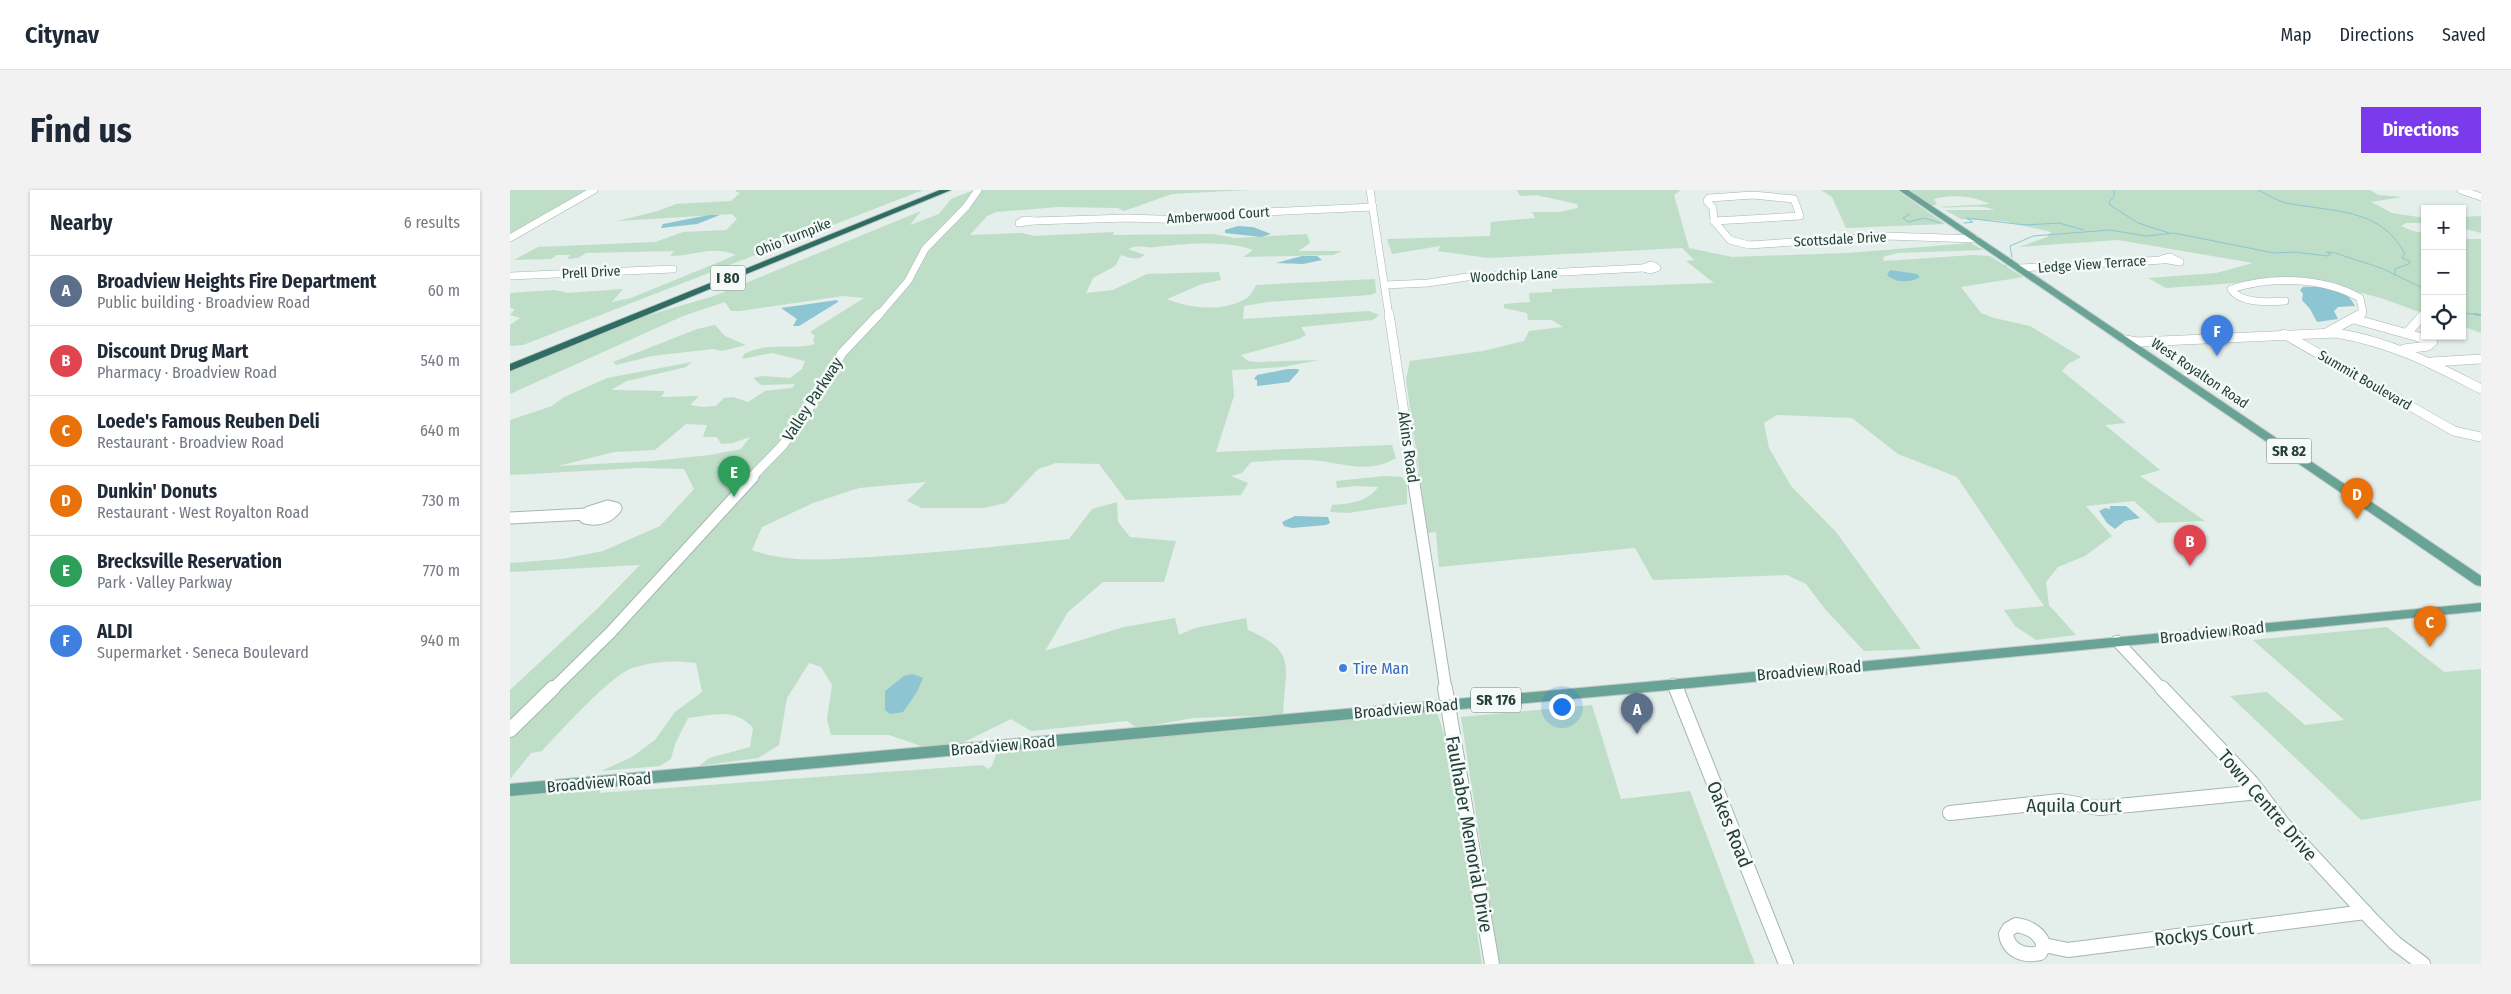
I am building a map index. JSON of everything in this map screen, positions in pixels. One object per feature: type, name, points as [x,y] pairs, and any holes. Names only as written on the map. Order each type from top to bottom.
[{"type":"highway","name":"Ohio Turnpike","points":[[642,303],[934,190]]},
{"type":"highway","name":"Ohio Turnpike","points":[[510,368],[947,190]]},
{"type":"highway","points":[[510,358],[562,336]]},
{"type":"main road","name":"West Royalton Road","points":[[1903,190],[2481,582]]},
{"type":"main road","name":"Broadview Road","points":[[510,790],[1674,684],[2481,607]]},
{"type":"street","points":[[510,238],[594,190]]},
{"type":"street","name":"Valley Parkway","points":[[510,730],[611,632],[699,533],[782,446],[803,418],[842,353],[899,293],[908,281],[925,249],[966,207],[978,190]]},
{"type":"street","name":"Akins Road","points":[[1370,190],[1448,704]]},
{"type":"street","points":[[2461,190],[2481,197]]},
{"type":"street","name":"Scottsdale Drive","points":[[1714,221],[1794,218],[1800,216],[1801,213],[1794,204],[1794,199],[1753,195],[1712,197],[1706,200],[1713,208],[1714,221],[1730,240],[1749,245],[1886,236],[1976,238]]},
{"type":"street","name":"Amberwood Court","points":[[1033,221],[1127,218],[1189,220],[1245,213],[1373,207]]},
{"type":"street","name":"Ledge View Terrace","points":[[2020,268],[2163,260]]},
{"type":"street","name":"Woodchip Lane","points":[[1385,286],[1428,283],[1467,277],[1643,268]]},
{"type":"street","name":"Prell Drive","points":[[510,276],[673,269]]},
{"type":"street","points":[[2285,301],[2264,302],[2251,300],[2238,296],[2231,292],[2231,289],[2271,282],[2336,287],[2360,298],[2363,313],[2325,332]]},
{"type":"street","points":[[2408,332],[2421,317]]},
{"type":"street","points":[[2354,319],[2408,332],[2433,341],[2428,346],[2402,350]]},
{"type":"street","points":[[2125,340],[2138,342],[2279,332],[2325,332],[2366,338],[2402,350],[2430,362],[2481,389]]},
{"type":"street","name":"Summit Boulevard","points":[[2279,332],[2454,432],[2481,436]]},
{"type":"street","points":[[2430,362],[2478,361]]},
{"type":"street","points":[[510,518],[587,514]]},
{"type":"street","name":"Town Centre Drive","points":[[2118,641],[2259,792],[2283,824],[2365,912],[2395,943],[2424,964]]},
{"type":"street","name":"Oakes Road","points":[[1674,684],[1786,964]]},
{"type":"street","name":"Faulhaber Memorial Drive","points":[[1448,704],[1492,964]]},
{"type":"street","name":"Aquila Court","points":[[1950,813],[2060,801],[2099,808],[2259,792]]},
{"type":"street","name":"Rockys Court","points":[[2044,945],[2068,950],[2365,912]]},
{"type":"green space","points":[[510,190],[592,190],[510,237]]},
{"type":"green space","points":[[923,190],[523,345],[510,346],[510,325],[520,318],[510,315],[515,309],[510,308],[510,293],[554,290],[568,293],[623,289],[612,302],[631,298],[736,255],[728,252],[711,251],[670,256],[674,251],[586,253],[578,258],[567,259],[570,255],[557,255],[551,259],[514,260],[538,247],[655,242],[683,232],[726,230],[737,219],[732,214],[617,221],[658,211],[676,204],[731,201],[740,193],[735,191]]},
{"type":"green space","points":[[974,190],[1249,190],[1172,194],[1124,211],[1118,208],[1058,207],[996,212],[987,216],[970,235],[1021,233],[1035,236],[1114,232],[1113,235],[1213,234],[1235,238],[1307,234],[1310,243],[1298,251],[1342,251],[1333,255],[1243,257],[1253,250],[1218,244],[1135,247],[1128,249],[1145,255],[1130,258],[1121,255],[1115,266],[1093,278],[1086,293],[1113,290],[1147,274],[1219,272],[1221,280],[1202,284],[1167,299],[1197,307],[1218,307],[1247,298],[1256,285],[1375,279],[1376,293],[1370,295],[1268,302],[1244,306],[1243,319],[1369,311],[1379,315],[1373,320],[1301,327],[1306,335],[1299,339],[1241,355],[1248,361],[1256,362],[1319,360],[1283,367],[1232,370],[1234,396],[1216,452],[1392,445],[1396,458],[1374,466],[1363,467],[1309,460],[1251,462],[1242,473],[1231,476],[1248,483],[1241,495],[1126,500],[1099,464],[1056,463],[1038,469],[1006,503],[984,508],[922,508],[907,501],[926,482],[859,488],[813,503],[762,527],[752,550],[796,559],[827,559],[995,547],[1069,539],[1092,509],[1117,502],[1118,522],[1130,537],[1176,541],[1164,582],[1103,582],[1068,612],[1045,651],[1124,627],[1175,618],[1179,635],[1195,628],[1246,618],[1248,630],[1264,638],[1282,654],[1286,672],[1283,715],[1194,718],[1137,728],[1127,721],[1031,731],[1011,719],[962,743],[924,747],[889,735],[831,735],[827,719],[832,685],[821,667],[809,663],[787,698],[779,745],[758,758],[699,766],[709,758],[750,747],[753,728],[746,721],[731,715],[715,714],[688,718],[675,744],[671,759],[660,766],[601,771],[632,757],[655,740],[675,712],[702,692],[696,663],[664,662],[632,668],[611,682],[542,751],[531,753],[510,779],[510,690],[597,609],[640,565],[510,572],[510,563],[562,559],[603,551],[660,526],[694,489],[684,469],[638,468],[510,475],[510,420],[552,406],[564,397],[607,378],[692,362],[686,367],[627,381],[611,390],[665,391],[661,397],[699,396],[690,405],[703,407],[716,406],[724,398],[733,397],[748,402],[765,391],[792,388],[795,384],[761,385],[753,378],[762,376],[790,378],[802,369],[805,361],[772,353],[742,359],[744,354],[762,348],[798,347],[815,344],[813,341],[815,336],[810,332],[864,298],[843,296],[740,311],[731,311],[725,302],[683,316],[510,394],[510,371],[625,322],[714,296],[921,211],[910,225],[939,214],[951,199]],"holes":[[[686,424],[707,425],[703,437],[717,437],[721,444],[733,443],[750,437],[741,449],[710,455],[653,461],[558,466],[614,452],[655,450]]]},
{"type":"green space","points":[[1517,190],[1681,190],[1674,195],[1689,248],[1732,257],[1847,253],[1971,243],[1983,250],[1897,253],[1883,257],[1884,261],[1973,255],[1990,256],[2023,277],[1961,287],[1981,313],[2030,326],[2081,357],[2068,364],[2062,371],[2126,423],[2105,425],[2160,470],[2140,476],[2205,521],[2158,523],[2134,501],[2086,506],[2112,536],[2085,556],[2058,567],[2046,582],[2049,605],[2076,635],[2036,640],[2015,626],[2004,610],[2044,606],[1957,477],[1898,454],[1852,418],[1777,415],[1764,423],[1769,448],[1791,486],[1836,532],[1921,649],[1864,651],[1825,609],[1806,584],[1787,575],[1653,580],[1635,548],[1439,567],[1436,532],[1428,533],[1406,380],[1410,361],[1483,351],[1524,341],[1529,331],[1563,327],[1552,320],[1528,320],[1527,313],[1504,308],[1504,304],[1530,302],[1529,293],[1552,292],[1552,289],[1714,283],[1686,261],[1694,260],[1682,248],[1488,258],[1438,251],[1440,246],[1392,254],[1387,239],[1490,236],[1491,222],[1535,218],[1532,212],[1559,212],[1578,208],[1577,204],[1536,195],[1520,196]]},
{"type":"green space","points":[[1821,190],[1897,190],[1945,224],[1846,228],[1832,197]]},
{"type":"green space","points":[[1911,190],[2370,190],[2378,195],[2402,197],[2371,202],[2392,213],[2421,217],[2421,223],[2406,223],[2401,226],[2421,232],[2421,313],[2381,298],[2330,285],[2251,282],[2166,288],[2148,278],[2216,273],[2253,263],[2118,240],[2019,247],[2047,237],[2051,232],[2004,221],[1961,219],[1945,210],[1994,210],[1989,208],[1938,207],[1990,204],[1976,199],[1948,197],[1934,199],[1937,205],[1929,205]]},
{"type":"green space","points":[[2481,216],[2481,233],[2466,229],[2466,217]]},
{"type":"green space","points":[[2466,239],[2481,239],[2481,333],[2466,327]]},
{"type":"green space","points":[[715,325],[725,336],[746,345],[722,351],[713,349],[652,356],[616,365],[613,362],[697,329]]},
{"type":"green space","points":[[1384,476],[1402,477],[1407,484],[1407,504],[1348,513],[1330,512],[1332,505],[1351,503],[1364,499],[1378,487],[1356,486],[1337,488],[1336,481]]},
{"type":"green space","points":[[2387,627],[2444,672],[2481,669],[2481,800],[2361,820],[2230,696],[2267,692],[2305,725],[2344,720],[2253,640]]},
{"type":"green space","points":[[1592,705],[1621,799],[1690,791],[1755,964],[1499,964],[1461,717]]},
{"type":"green space","points":[[1437,713],[1447,744],[1465,837],[1482,964],[510,964],[510,792],[605,784],[599,793],[983,765],[988,769],[992,766],[997,752]]},
{"type":"water","points":[[709,215],[720,215],[697,224],[661,228],[663,224]]},
{"type":"water","points":[[1238,226],[1253,227],[1271,234],[1261,237],[1225,233],[1225,230]]},
{"type":"water","points":[[1302,256],[1317,256],[1322,260],[1303,264],[1276,263]]},
{"type":"water","points":[[1890,270],[1917,274],[1920,277],[1912,280],[1894,280],[1887,275]]},
{"type":"water","points":[[2303,287],[2317,287],[2340,291],[2355,306],[2338,307],[2334,311],[2338,319],[2317,322],[2310,309],[2302,300],[2303,294],[2300,290]]},
{"type":"water","points":[[837,300],[838,302],[799,326],[793,326],[797,319],[781,308]]},
{"type":"water","points":[[1298,369],[1299,371],[1289,382],[1257,386],[1257,380],[1254,379],[1257,375]]},
{"type":"water","points":[[2110,506],[2126,506],[2140,518],[2125,521],[2115,529],[2107,523],[2099,511],[2105,508],[2110,509]]},
{"type":"water","points":[[1295,516],[1328,517],[1330,523],[1292,528],[1284,526],[1282,522]]},
{"type":"water","points":[[913,674],[923,678],[917,692],[903,712],[890,714],[885,710],[885,691],[904,676]]},
{"type":"waterway","points":[[2114,190],[2114,197],[2109,202],[2110,205],[2138,223],[2169,233]]},
{"type":"waterway","points":[[2258,190],[2283,202],[2353,214],[2383,227],[2395,239],[2405,254],[2402,258],[2410,261],[2409,264],[2395,269],[2395,275]]},
{"type":"waterway","points":[[1910,214],[1903,218],[1908,222],[1924,218],[1940,223]]},
{"type":"waterway","points":[[1964,223],[1973,222],[1966,218],[2025,225],[2059,223],[2084,230]]},
{"type":"waterway","points":[[2012,257],[2010,246],[2033,236],[2110,230],[2146,236],[2174,233],[2274,253],[2295,252],[2328,256],[2331,254],[2326,252],[2332,252],[2381,268],[2395,275]]},
{"type":"waterway","points":[[2395,275],[2421,287]]},
{"type":"waterway","points":[[2466,313],[2481,315],[2474,314]]},
{"type":"place","name":"ALDI","points":[[2217,356]]},
{"type":"place","name":"Brecksville Reservation","points":[[734,497]]},
{"type":"place","name":"Dunkin' Donuts","points":[[2357,519]]},
{"type":"place","name":"Discount Drug Mart","points":[[2190,566]]},
{"type":"place","name":"Loede's Famous Reuben Deli","points":[[2430,647]]},
{"type":"place","name":"Tire Man","points":[[1343,668]]},
{"type":"place","name":"Broadview Heights Fire Department","points":[[1637,734]]}]
